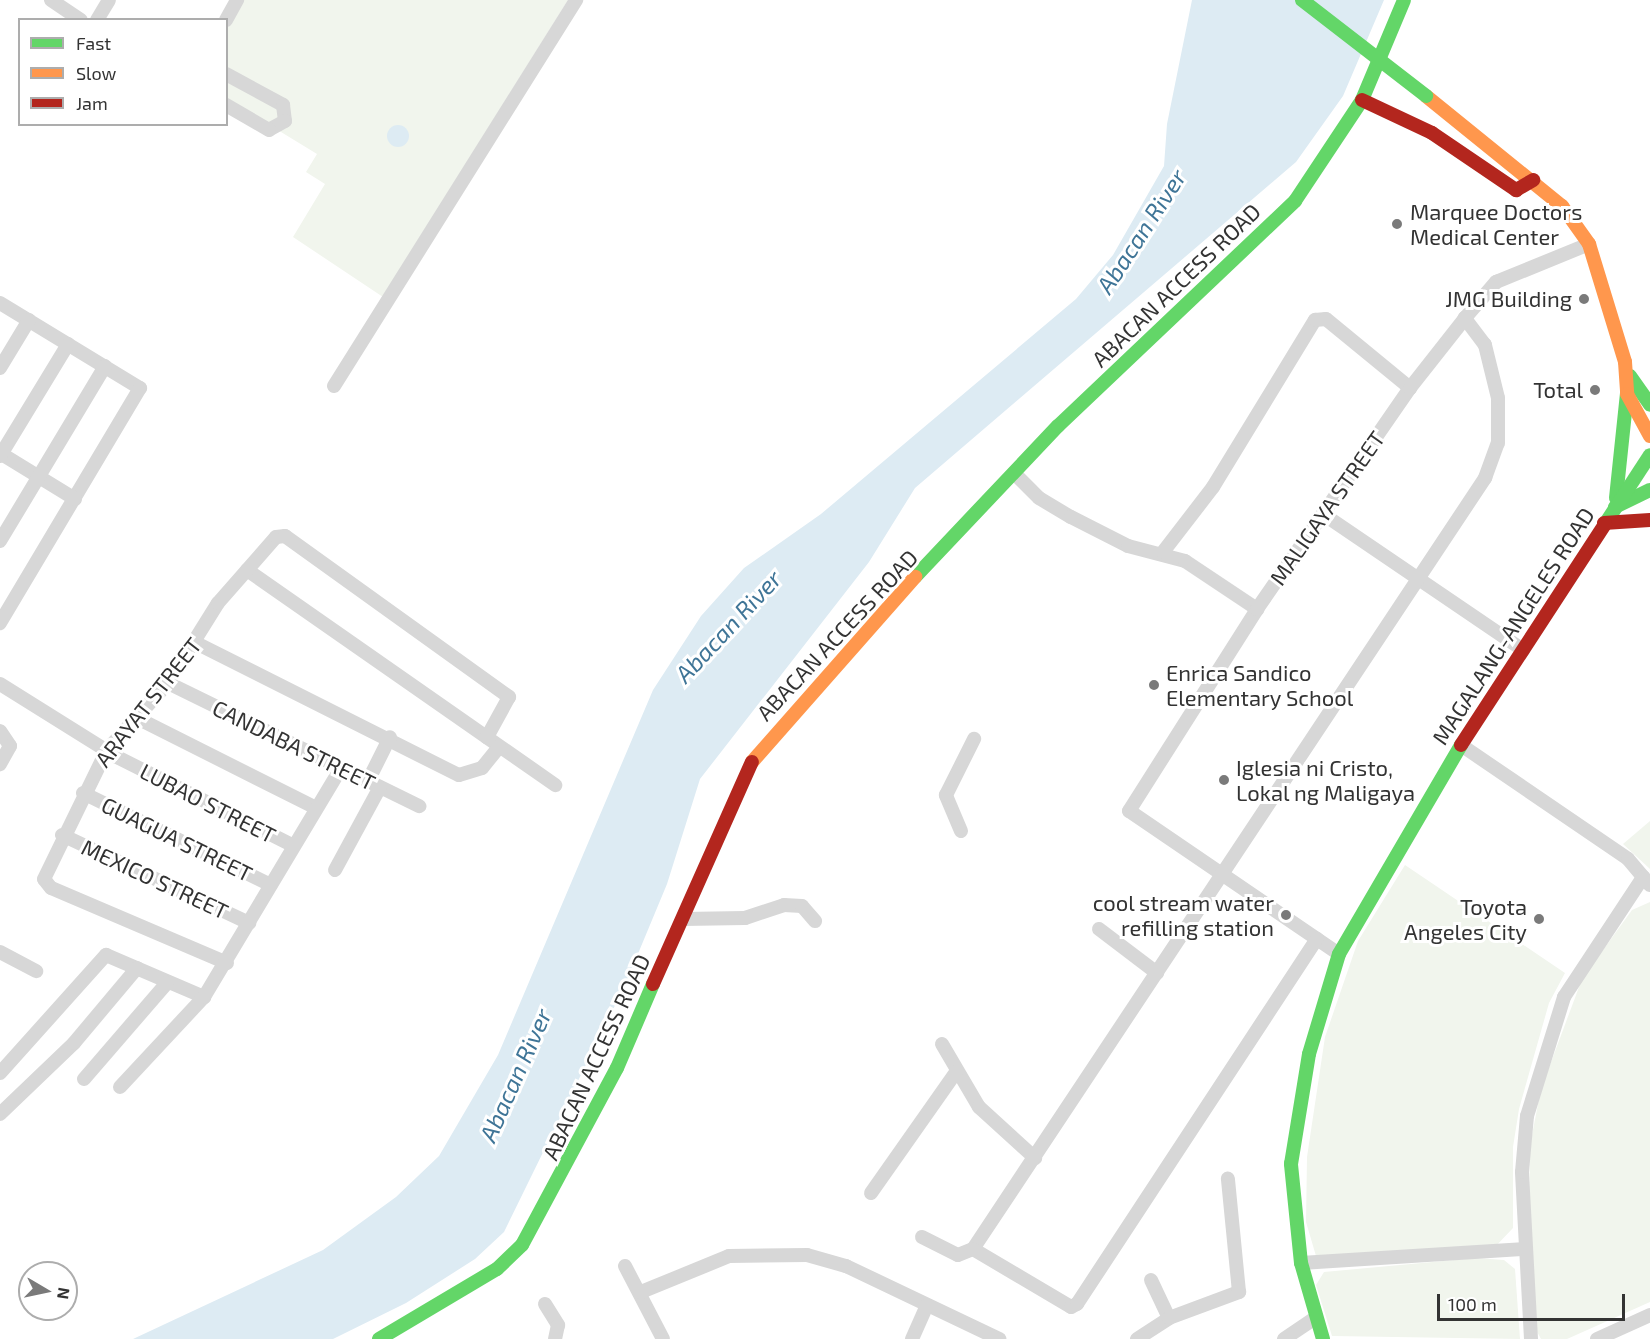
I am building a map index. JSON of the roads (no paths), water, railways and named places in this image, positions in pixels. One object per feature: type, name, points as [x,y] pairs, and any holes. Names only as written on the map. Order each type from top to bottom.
[{"type":"main road","points":[[1302,0],[1533,180],[1562,206],[1589,244],[1627,372],[1627,394],[1614,508]]},
{"type":"main road","name":"ABACAN ACCESS ROAD","points":[[379,1339],[497,1269],[522,1245],[596,1111],[682,919],[731,791],[761,747],[1014,473],[1295,201],[1362,100],[1404,0]]},
{"type":"main road","points":[[1362,100],[1432,133],[1516,190],[1533,180]]},
{"type":"main road","points":[[1627,372],[1650,405]]},
{"type":"main road","points":[[1627,394],[1650,436]]},
{"type":"main road","name":"MAGALANG-ANGELES ROAD","points":[[1322,1339],[1314,1319],[1301,1263],[1291,1164],[1296,1110],[1339,954],[1461,745],[1650,455]]},
{"type":"main road","name":"MAGALANG-ANGELES ROAD","points":[[1614,508],[1650,490]]},
{"type":"main road","points":[[1604,523],[1650,520]]},
{"type":"street","points":[[51,0],[78,18]]},
{"type":"street","points":[[98,18],[109,0]]},
{"type":"street","points":[[227,18],[237,0]]},
{"type":"street","points":[[334,386],[576,0]]},
{"type":"street","points":[[228,75],[283,105],[285,121],[273,130],[228,106]]},
{"type":"street","name":"MALIGAYA STREET","points":[[1222,876],[1129,810],[1257,609],[1410,387],[1465,318],[1496,282],[1589,244]]},
{"type":"street","points":[[0,303],[140,388],[0,623]]},
{"type":"street","points":[[922,1237],[958,1256],[973,1249],[1485,478],[1497,443],[1494,374],[1485,345],[1465,318]]},
{"type":"street","points":[[1163,552],[1213,487],[1315,320],[1326,319],[1410,387]]},
{"type":"street","points":[[0,368],[29,320]]},
{"type":"street","points":[[68,344],[0,455],[75,499]]},
{"type":"street","points":[[0,541],[105,366]]},
{"type":"street","points":[[1014,473],[1039,498],[1099,532],[1128,546],[1163,552],[1257,609]]},
{"type":"street","points":[[1323,514],[1523,650]]},
{"type":"street","name":"ARAYAT STREET","points":[[227,963],[51,888],[45,873],[83,793],[107,750],[168,683],[196,643],[218,603],[276,537],[285,536],[509,698],[487,738]]},
{"type":"street","points":[[247,570],[555,785]]},
{"type":"street","points":[[196,643],[390,737],[459,775],[482,768],[499,747]]},
{"type":"street","name":"CANDABA STREET","points":[[168,683],[419,806]]},
{"type":"street","name":"LUBAO STREET","points":[[0,684],[107,750],[294,846]]},
{"type":"street","points":[[136,718],[316,808]]},
{"type":"street","points":[[0,731],[10,742],[0,764]]},
{"type":"street","points":[[336,870],[374,784],[390,737]]},
{"type":"street","points":[[961,831],[946,795],[974,739]]},
{"type":"street","points":[[1461,745],[1628,859],[1646,881],[1581,968],[1551,1031],[1523,1145],[1531,1339]]},
{"type":"street","points":[[120,1087],[204,997],[227,963],[341,768]]},
{"type":"street","name":"GUAGUA STREET","points":[[83,793],[271,885]]},
{"type":"street","name":"MEXICO STREET","points":[[62,835],[249,923]]},
{"type":"street","points":[[1222,876],[1339,954]]},
{"type":"street","points":[[682,919],[745,918],[784,905],[802,906],[815,921]]},
{"type":"street","points":[[1099,929],[1157,973]]},
{"type":"street","points":[[973,1249],[1071,1307],[1077,1304],[1317,939]]},
{"type":"street","points":[[1,955],[36,971]]},
{"type":"street","points":[[0,1072],[103,957],[137,968],[167,983],[204,997]]},
{"type":"street","points":[[0,1114],[74,1044],[137,968]]},
{"type":"street","points":[[84,1079],[167,983]]},
{"type":"street","points":[[942,1044],[956,1072],[990,1120],[1035,1158]]},
{"type":"street","points":[[871,1193],[956,1072]]},
{"type":"street","points":[[1137,1339],[1169,1318],[1239,1292],[1228,1179]]},
{"type":"street","points":[[1301,1263],[1526,1249]]},
{"type":"street","points":[[641,1292],[718,1260],[772,1252],[846,1266],[999,1339]]},
{"type":"street","points":[[626,1266],[663,1339]]},
{"type":"street","points":[[1151,1280],[1169,1318]]},
{"type":"street","points":[[545,1304],[558,1325],[555,1339]]},
{"type":"street","points":[[912,1339],[927,1305]]},
{"type":"street","points":[[1597,1339],[1650,1315]]},
{"type":"street","points":[[1284,1339],[1314,1319]]},
{"type":"water","name":"Abacan River","points":[[1192,0],[1384,0],[1343,96],[1296,162],[915,488],[869,562],[700,779],[667,884],[625,985],[504,1232],[475,1259],[406,1303],[333,1339],[133,1339],[323,1250],[396,1197],[439,1156],[498,1055],[653,690],[701,616],[744,568],[821,514],[1076,299],[1113,255],[1164,166],[1167,124]]},
{"type":"water","points":[[398,125],[406,128],[409,136],[406,144],[398,147],[390,144],[387,136],[390,128]]},
{"type":"place","name":"Marquee Doctors Medical Center","points":[[1397,224]]},
{"type":"place","name":"JMG Building","points":[[1584,299]]},
{"type":"place","name":"Total","points":[[1595,390]]},
{"type":"place","name":"Enrica Sandico Elementary School","points":[[1154,685]]},
{"type":"place","name":"Iglesia ni Cristo, Lokal ng Maligaya","points":[[1224,780]]},
{"type":"place","name":"cool stream water refilling station","points":[[1286,915]]},
{"type":"place","name":"Toyota Angeles City","points":[[1539,919]]}]
